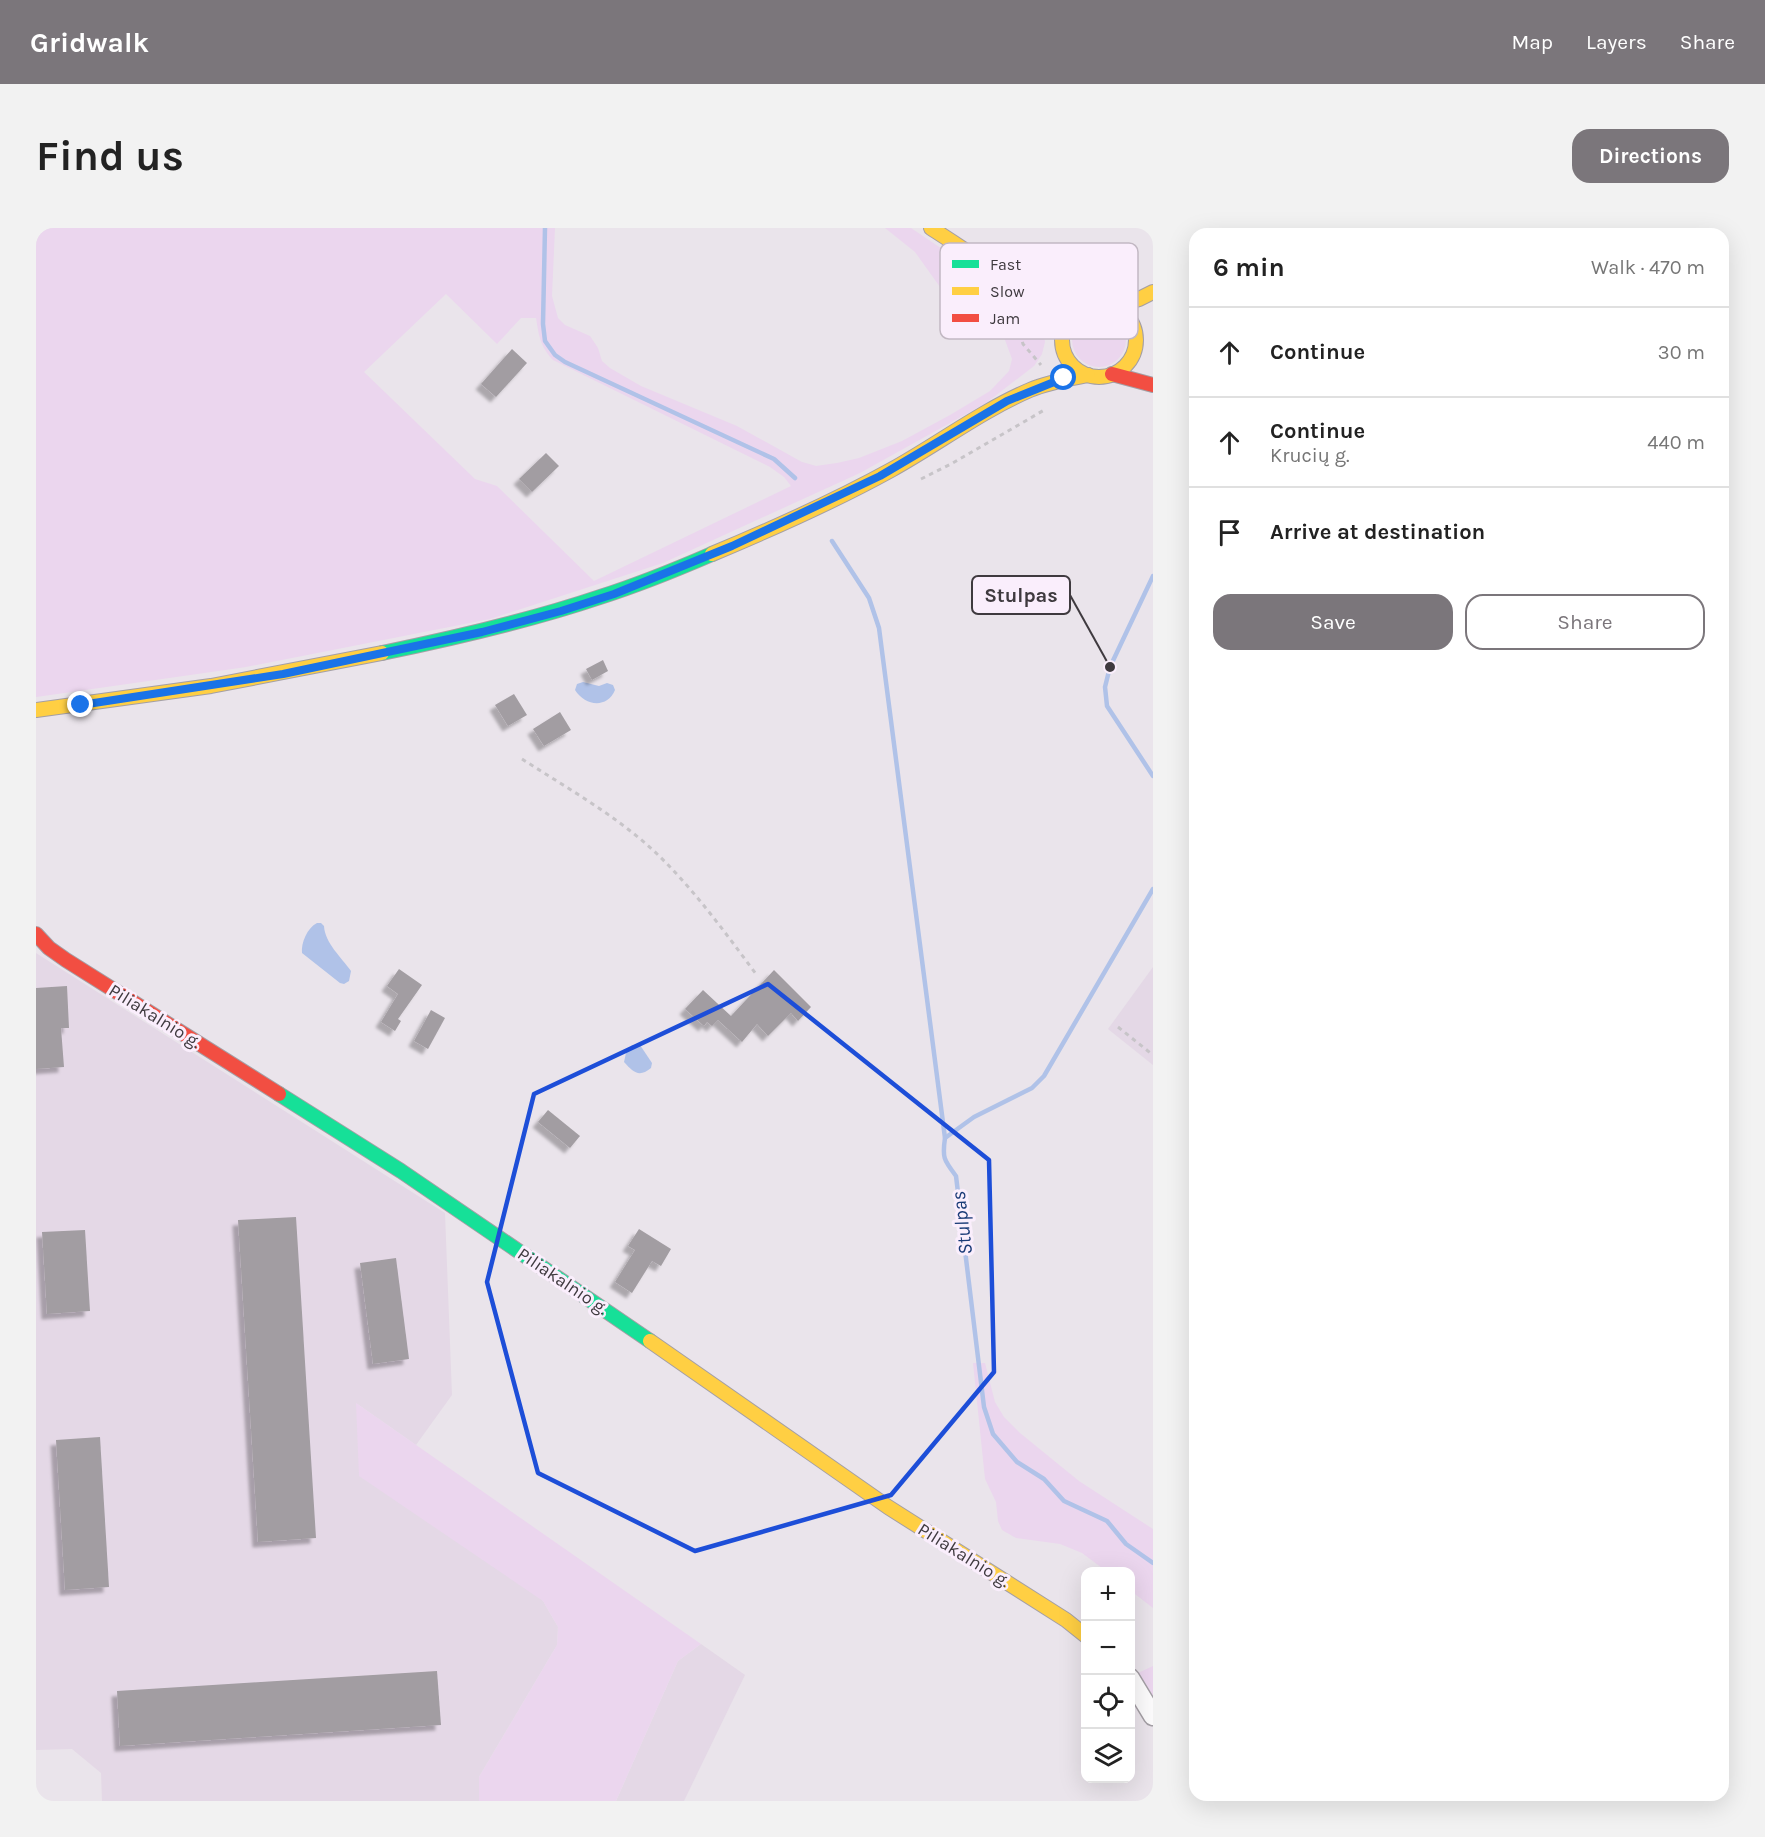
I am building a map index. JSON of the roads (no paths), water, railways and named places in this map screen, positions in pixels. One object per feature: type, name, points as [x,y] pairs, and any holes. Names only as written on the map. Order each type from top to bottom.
[{"type":"main road","points":[[931,228],[954,243]]},
{"type":"main road","points":[[1138,299],[1153,292]]},
{"type":"main road","points":[[1138,336],[1147,320]]},
{"type":"main road","points":[[1136,339],[1148,359]]},
{"type":"main road","points":[[36,710],[283,674],[482,632],[614,594],[742,542],[880,476],[1007,401],[1064,378],[1112,374],[1129,362],[1136,339]]},
{"type":"main road","points":[[1007,401],[1046,364],[1062,341]]},
{"type":"main road","points":[[1062,341],[1068,360],[1074,367],[1088,375]]},
{"type":"main road","points":[[1112,374],[1153,385]]},
{"type":"main road","name":"Piliakalnio g.","points":[[36,934],[49,948],[66,960],[401,1171],[888,1507],[1066,1620],[1081,1632]]},
{"type":"street","points":[[1135,1685],[1153,1716]]},
{"type":"water","points":[[583,682],[599,686],[607,683],[613,685],[615,690],[607,700],[601,703],[590,702],[575,690],[577,684]]},
{"type":"water","points":[[317,923],[324,926],[330,944],[351,971],[349,981],[344,984],[302,953],[305,936]]},
{"type":"water","points":[[632,1045],[640,1045],[652,1063],[651,1068],[643,1073],[630,1069],[624,1062],[626,1053]]},
{"type":"waterway","points":[[545,228],[543,324],[545,341],[555,355],[565,362],[774,459],[795,478]]},
{"type":"waterway","points":[[832,541],[869,598],[879,628],[945,1138]]},
{"type":"waterway","name":"Stulpas","points":[[1153,576],[1110,667],[1105,687],[1107,706],[1153,776]]},
{"type":"waterway","name":"Stulpas","points":[[1153,889],[1044,1076],[1032,1088],[974,1117],[945,1138],[944,1150],[946,1162],[956,1176],[984,1407],[993,1434],[1017,1462],[1044,1479],[1064,1501],[1107,1521],[1126,1544],[1153,1563]]},
{"type":"place","name":"Stulpas","points":[[1110,667]]}]
